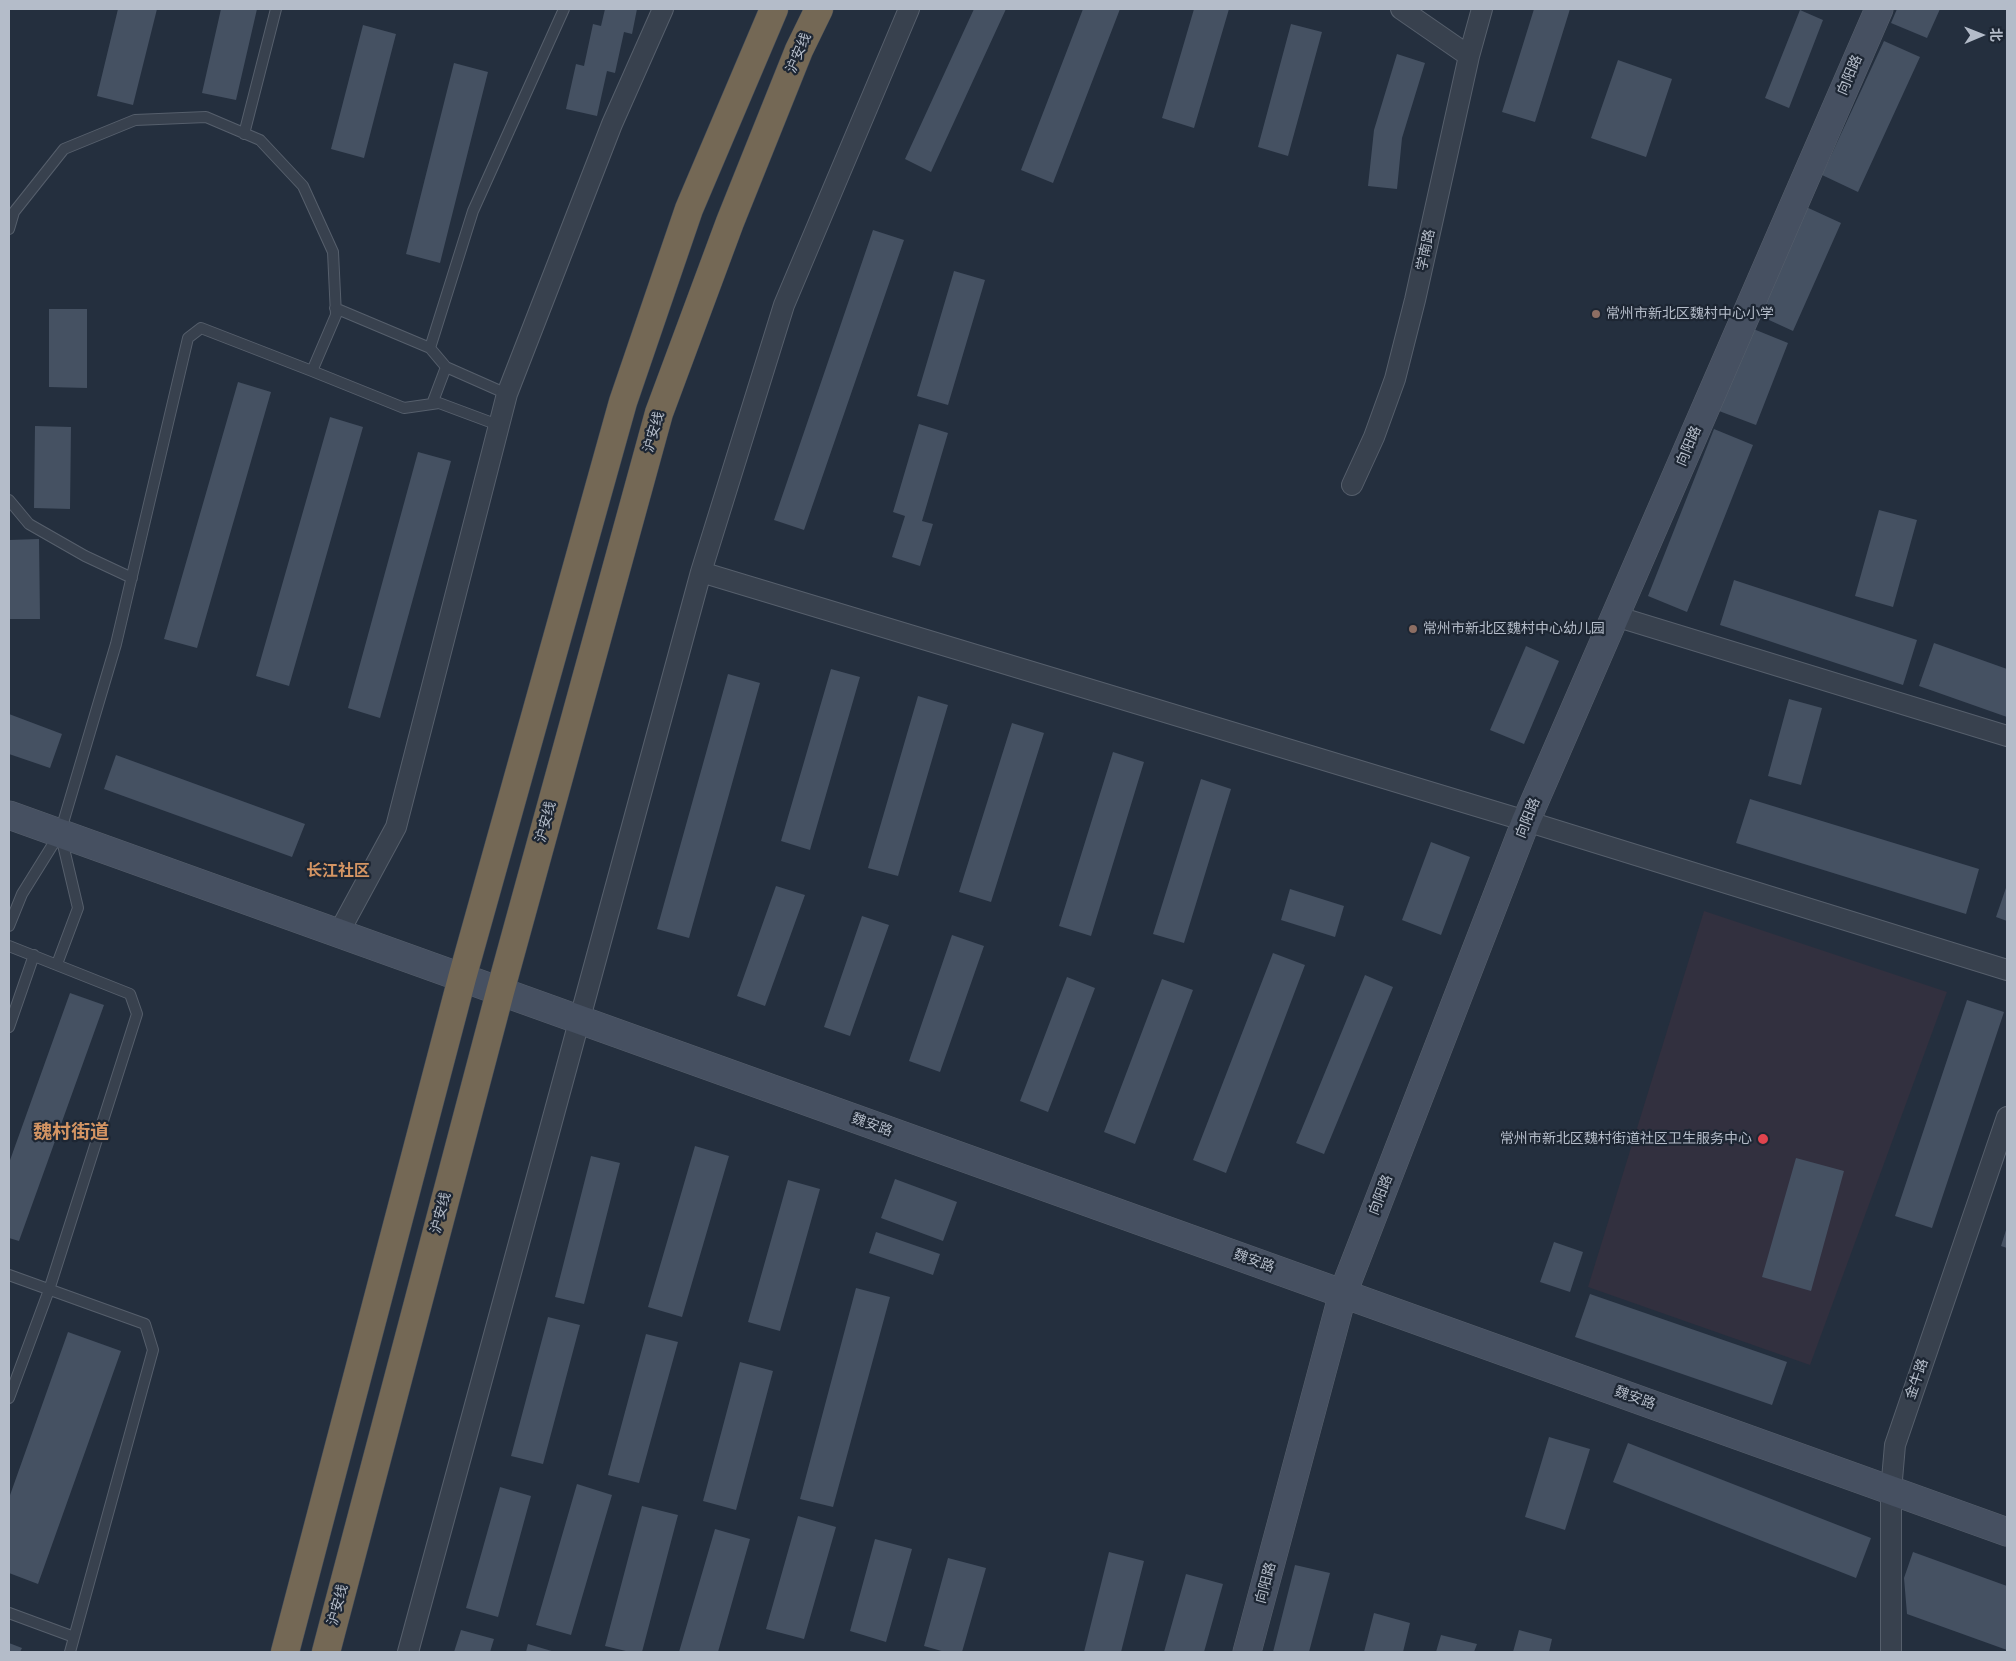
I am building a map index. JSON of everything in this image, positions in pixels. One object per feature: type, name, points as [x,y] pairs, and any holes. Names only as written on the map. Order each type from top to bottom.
[{"type":"highway","points":[[285,1652],[462,978],[623,402],[689,209],[774,9]]},
{"type":"highway","name":"沪安线","points":[[326,1652],[500,992],[659,413],[730,222],[799,50],[819,9]]},
{"type":"main road","name":"向阳路","points":[[1247,1652],[1343,1293],[1526,821],[1879,9]]},
{"type":"main road","name":"魏安路","points":[[9,815],[2007,1532]]},
{"type":"street","points":[[338,934],[396,827],[507,394],[612,124],[663,9]]},
{"type":"street","points":[[408,1652],[701,572],[784,305],[909,9]]},
{"type":"street","points":[[1401,9],[1469,56]]},
{"type":"street","name":"学南路","points":[[1352,485],[1374,437],[1395,379],[1415,300],[1469,56],[1482,9]]},
{"type":"street","points":[[701,572],[1526,821],[2007,970]]},
{"type":"street","points":[[1615,616],[2007,736]]},
{"type":"street","name":"金牛路","points":[[1891,1652],[1891,1490],[1895,1445],[2007,1117]]},
{"type":"lane","points":[[244,134],[276,9]]},
{"type":"lane","points":[[430,348],[473,211],[564,9]]},
{"type":"lane","points":[[9,229],[14,212],[64,149],[135,120],[206,117],[260,140],[303,186],[333,252],[336,315],[312,371]]},
{"type":"lane","points":[[335,308],[430,348],[446,367],[507,394]]},
{"type":"lane","points":[[9,926],[22,894],[60,833],[116,644],[188,338],[200,328],[404,408],[439,403],[498,425]]},
{"type":"lane","points":[[432,404],[446,367]]},
{"type":"lane","points":[[9,500],[29,524],[85,556],[132,578]]},
{"type":"lane","points":[[57,964],[78,908],[60,833]]},
{"type":"lane","points":[[9,946],[130,994],[137,1014],[49,1290],[9,1398]]},
{"type":"lane","points":[[9,1027],[34,955]]},
{"type":"lane","points":[[9,1275],[145,1324],[153,1350],[70,1652]]},
{"type":"lane","points":[[9,1613],[74,1637]]},
{"type":"shaded area","name":"常州市新北区魏村街道社区卫生服务中心","points":[[1704,911],[1947,992],[1810,1365],[1588,1287]]},
{"type":"building","points":[[118,9],[157,9],[133,105],[97,96]]},
{"type":"building","points":[[221,9],[257,9],[236,100],[202,93]]},
{"type":"building","points":[[605,9],[637,9],[632,34],[624,32],[615,73],[607,71],[597,116],[566,109],[576,64],[584,66],[593,24],[601,26]]},
{"type":"building","points":[[974,9],[1006,9],[931,172],[905,159]]},
{"type":"building","points":[[1083,9],[1120,9],[1053,183],[1021,170]]},
{"type":"building","points":[[1194,9],[1229,9],[1194,128],[1162,118]]},
{"type":"building","points":[[1534,9],[1570,9],[1535,122],[1502,112]]},
{"type":"building","points":[[1897,9],[1940,9],[1927,38],[1891,23]]},
{"type":"building","points":[[1800,10],[1823,20],[1789,108],[1765,98]]},
{"type":"building","points":[[1291,24],[1322,32],[1288,156],[1258,147]]},
{"type":"building","points":[[363,25],[396,34],[364,158],[331,149]]},
{"type":"building","points":[[1884,41],[1920,57],[1858,192],[1822,175]]},
{"type":"building","points":[[1397,54],[1425,63],[1402,138],[1397,189],[1368,186],[1374,130]]},
{"type":"building","points":[[1618,60],[1672,79],[1646,157],[1591,138]]},
{"type":"building","points":[[454,63],[488,72],[440,263],[406,254]]},
{"type":"building","points":[[1804,206],[1841,223],[1793,331],[1756,314]]},
{"type":"building","points":[[873,230],[904,240],[804,530],[774,520]]},
{"type":"building","points":[[954,271],[985,280],[948,405],[917,396]]},
{"type":"building","points":[[49,309],[87,309],[87,388],[49,387]]},
{"type":"building","points":[[1751,328],[1788,343],[1756,425],[1719,411]]},
{"type":"building","points":[[238,382],[271,392],[197,648],[164,639]]},
{"type":"building","points":[[330,417],[363,427],[289,686],[256,676]]},
{"type":"building","points":[[919,424],[948,433],[922,521],[933,524],[920,566],[892,557],[905,516],[893,512]]},
{"type":"building","points":[[35,426],[71,427],[70,509],[34,508]]},
{"type":"building","points":[[1714,429],[1753,445],[1687,612],[1648,596]]},
{"type":"building","points":[[418,452],[451,461],[380,718],[348,708]]},
{"type":"building","points":[[1879,510],[1917,520],[1893,607],[1855,596]]},
{"type":"building","points":[[39,539],[40,619],[9,619],[9,540]]},
{"type":"building","points":[[1734,580],[1917,640],[1903,685],[1720,625]]},
{"type":"building","points":[[1934,643],[2007,669],[2007,717],[1919,686]]},
{"type":"building","points":[[1526,646],[1559,661],[1524,744],[1490,730]]},
{"type":"building","points":[[831,669],[860,677],[810,850],[781,841]]},
{"type":"building","points":[[728,674],[760,683],[689,938],[657,929]]},
{"type":"building","points":[[918,696],[948,705],[898,876],[868,868]]},
{"type":"building","points":[[1789,699],[1822,708],[1801,785],[1768,776]]},
{"type":"building","points":[[9,714],[62,734],[50,768],[9,754]]},
{"type":"building","points":[[1012,723],[1044,733],[991,902],[959,892]]},
{"type":"building","points":[[1113,752],[1144,762],[1091,936],[1059,926]]},
{"type":"building","points":[[116,755],[305,824],[292,857],[104,789]]},
{"type":"building","points":[[1201,779],[1231,789],[1184,943],[1153,934]]},
{"type":"building","points":[[1750,799],[1979,869],[1966,914],[1736,843]]},
{"type":"building","points":[[1431,842],[1470,857],[1441,935],[1402,920]]},
{"type":"building","points":[[2007,885],[2007,921],[1996,917]]},
{"type":"building","points":[[776,886],[805,895],[765,1006],[737,996]]},
{"type":"building","points":[[1290,889],[1344,906],[1335,937],[1281,920]]},
{"type":"building","points":[[862,916],[889,925],[850,1036],[824,1027]]},
{"type":"building","points":[[952,935],[984,946],[940,1072],[909,1061]]},
{"type":"building","points":[[1273,953],[1305,965],[1226,1173],[1193,1160]]},
{"type":"building","points":[[1365,975],[1393,987],[1324,1154],[1296,1143]]},
{"type":"building","points":[[1067,977],[1095,988],[1048,1112],[1020,1101]]},
{"type":"building","points":[[1162,979],[1193,990],[1135,1144],[1104,1132]]},
{"type":"building","points":[[70,993],[104,1005],[19,1241],[9,1238],[9,1163]]},
{"type":"building","points":[[1967,1000],[2004,1012],[1932,1228],[1895,1216]]},
{"type":"building","points":[[695,1146],[729,1156],[682,1317],[648,1307]]},
{"type":"building","points":[[591,1156],[620,1163],[584,1304],[555,1297]]},
{"type":"building","points":[[1796,1158],[1844,1171],[1811,1291],[1762,1277]]},
{"type":"building","points":[[895,1179],[957,1202],[943,1241],[881,1218]]},
{"type":"building","points":[[788,1180],[820,1189],[780,1331],[748,1322]]},
{"type":"building","points":[[2007,1227],[2007,1248],[2001,1246]]},
{"type":"building","points":[[876,1232],[940,1254],[933,1275],[869,1253]]},
{"type":"building","points":[[1554,1242],[1583,1252],[1570,1292],[1540,1282]]},
{"type":"building","points":[[856,1288],[890,1297],[833,1507],[800,1499]]},
{"type":"building","points":[[1590,1294],[1787,1362],[1772,1405],[1575,1337]]},
{"type":"building","points":[[548,1317],[580,1325],[543,1464],[511,1456]]},
{"type":"building","points":[[68,1332],[121,1351],[38,1584],[9,1573],[9,1498]]},
{"type":"building","points":[[646,1334],[678,1342],[639,1483],[608,1475]]},
{"type":"building","points":[[740,1362],[773,1371],[736,1510],[703,1501]]},
{"type":"building","points":[[1549,1437],[1590,1449],[1565,1530],[1525,1517]]},
{"type":"building","points":[[1628,1443],[1871,1538],[1856,1578],[1613,1482]]},
{"type":"building","points":[[577,1484],[612,1495],[571,1635],[536,1625]]},
{"type":"building","points":[[500,1487],[531,1496],[498,1617],[466,1608]]},
{"type":"building","points":[[642,1506],[678,1515],[642,1652],[630,1652],[605,1646]]},
{"type":"building","points":[[798,1516],[836,1527],[804,1639],[766,1629]]},
{"type":"building","points":[[715,1529],[750,1539],[718,1652],[679,1652]]},
{"type":"building","points":[[875,1539],[912,1549],[886,1642],[850,1631]]},
{"type":"building","points":[[1109,1552],[1144,1561],[1121,1652],[1084,1652]]},
{"type":"building","points":[[1913,1552],[2007,1586],[2007,1650],[1907,1614],[1904,1578]]},
{"type":"building","points":[[948,1558],[986,1568],[962,1652],[945,1652],[924,1646]]},
{"type":"building","points":[[1295,1565],[1330,1573],[1309,1652],[1273,1652]]},
{"type":"building","points":[[1186,1574],[1223,1584],[1204,1652],[1164,1652]]},
{"type":"building","points":[[1374,1613],[1410,1623],[1403,1652],[1364,1652]]},
{"type":"building","points":[[461,1630],[494,1639],[490,1652],[454,1652]]},
{"type":"building","points":[[1519,1630],[1552,1639],[1549,1652],[1513,1652]]},
{"type":"building","points":[[1441,1635],[1477,1644],[1474,1652],[1436,1652]]},
{"type":"building","points":[[9,1643],[22,1648],[20,1652],[9,1652]]},
{"type":"building","points":[[528,1644],[555,1652],[526,1652]]},
{"type":"place","name":"常州市新北区魏村中心小学","points":[[1596,314]]},
{"type":"place","name":"常州市新北区魏村中心幼儿园","points":[[1413,629]]},
{"type":"place","name":"常州市新北区魏村街道社区卫生服务中心","points":[[1763,1139]]},
{"type":"district","name":"长江社区","points":[[338,871]]},
{"type":"district","name":"魏村街道","points":[[71,1132]]}]
